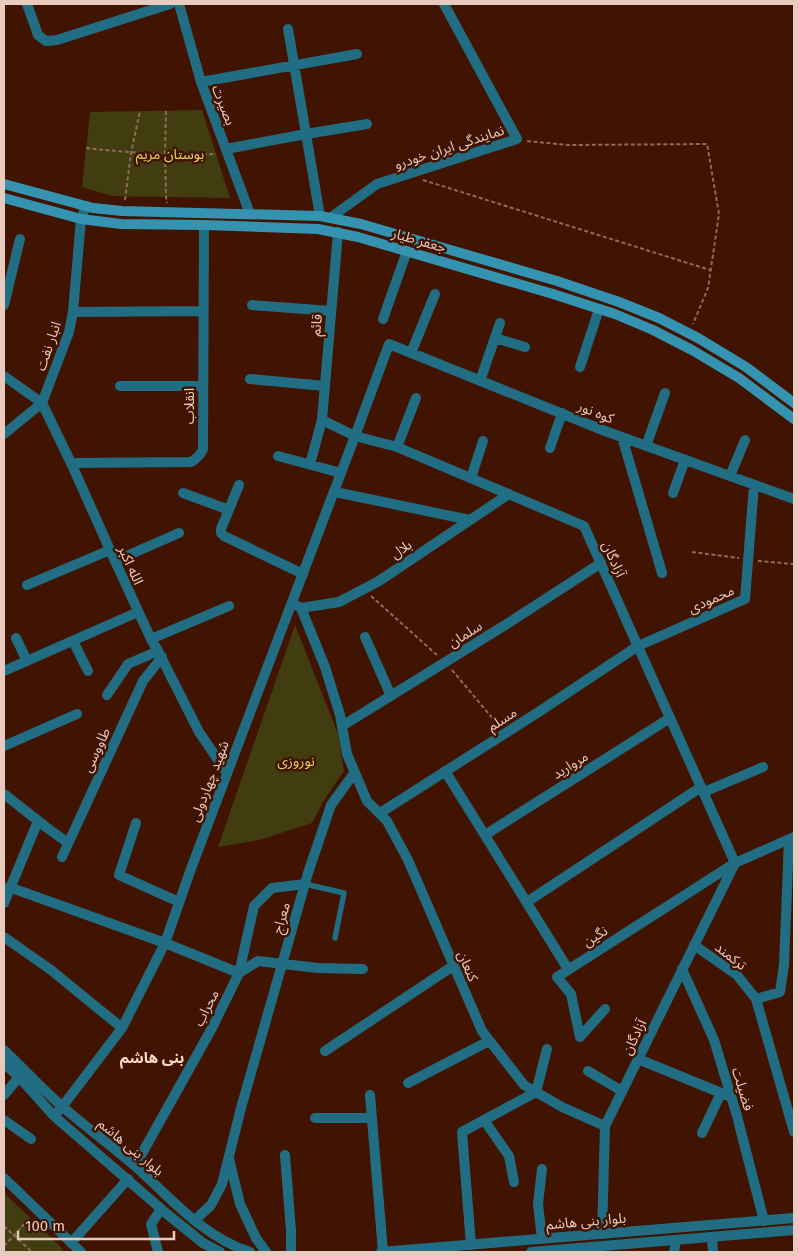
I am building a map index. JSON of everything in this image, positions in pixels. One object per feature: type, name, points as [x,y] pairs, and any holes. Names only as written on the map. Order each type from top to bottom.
[{"type":"main road","name":"جعفر طیار","points":[[4,184],[86,206],[122,211],[325,217],[361,224],[557,281],[627,305],[690,334],[747,368],[794,403]]},
{"type":"main road","name":"جعفر طیار","points":[[4,198],[81,219],[121,224],[318,229],[358,237],[553,294],[653,330],[692,350],[740,379],[794,419]]},
{"type":"main road","points":[[740,379],[747,368]]},
{"type":"street","points":[[27,4],[38,35],[46,41],[57,40],[170,4]]},
{"type":"street","name":"بصیرت","points":[[179,4],[201,82],[250,214]]},
{"type":"street","points":[[444,4],[517,139]]},
{"type":"street","points":[[288,29],[306,134],[325,217]]},
{"type":"street","points":[[201,82],[357,54]]},
{"type":"street","points":[[226,149],[367,124]]},
{"type":"street","name":"نمایندگی ایران خودرو","points":[[325,217],[377,184],[517,139]]},
{"type":"street","name":"انبار نفت","points":[[4,434],[42,403],[69,332],[73,312],[81,219],[86,206]]},
{"type":"street","name":"انقلاب","points":[[71,463],[191,462],[202,453],[204,225]]},
{"type":"street","name":"قائم","points":[[310,464],[322,420],[338,232]]},
{"type":"street","points":[[4,305],[20,239]]},
{"type":"street","points":[[383,319],[407,251]]},
{"type":"street","points":[[411,353],[435,294]]},
{"type":"street","points":[[252,304],[331,311]]},
{"type":"street","points":[[580,366],[599,309]]},
{"type":"street","points":[[73,312],[203,311]]},
{"type":"street","points":[[480,381],[500,323]]},
{"type":"street","points":[[495,338],[525,347]]},
{"type":"street","name":"کوه نور","points":[[389,344],[622,437],[794,499]]},
{"type":"street","name":"شهید چهاردولی","points":[[54,1116],[122,1028],[165,942],[389,344]]},
{"type":"street","name":"الله اکبر","points":[[4,376],[42,403],[151,639],[199,732],[227,774]]},
{"type":"street","points":[[250,380],[325,386]]},
{"type":"street","points":[[120,386],[203,386]]},
{"type":"street","points":[[646,446],[665,393]]},
{"type":"street","points":[[397,447],[416,398]]},
{"type":"street","points":[[550,448],[562,413]]},
{"type":"street","name":"آزادگان","points":[[322,420],[355,436],[397,447],[584,526],[735,863],[605,1126],[602,1234]]},
{"type":"street","points":[[622,437],[662,573]]},
{"type":"street","points":[[730,476],[745,440]]},
{"type":"street","points":[[471,478],[483,441]]},
{"type":"street","points":[[278,456],[341,473]]},
{"type":"street","points":[[673,493],[685,460]]},
{"type":"street","points":[[238,485],[220,529],[221,533],[303,574]]},
{"type":"street","name":"محمودی","points":[[638,646],[745,599],[754,485]]},
{"type":"street","points":[[335,492],[470,520]]},
{"type":"street","points":[[183,493],[229,510]]},
{"type":"street","name":"بلال","points":[[301,608],[339,602],[379,581],[509,494]]},
{"type":"street","points":[[114,561],[179,533]]},
{"type":"street","points":[[28,585],[110,550]]},
{"type":"street","name":"سلمان","points":[[342,726],[601,563]]},
{"type":"street","points":[[292,603],[301,608],[324,667],[340,715],[347,754],[355,772]]},
{"type":"street","points":[[151,639],[229,606]]},
{"type":"street","points":[[4,671],[138,612]]},
{"type":"street","points":[[365,637],[391,696]]},
{"type":"street","points":[[16,638],[27,661]]},
{"type":"street","points":[[72,641],[88,671]]},
{"type":"street","name":"مسلم","points":[[380,814],[638,646]]},
{"type":"street","points":[[107,696],[128,664],[160,654]]},
{"type":"street","name":"طاووسی","points":[[62,857],[143,681],[160,654]]},
{"type":"street","points":[[4,746],[77,714]]},
{"type":"street","name":"مروارید","points":[[485,835],[670,718]]},
{"type":"street","points":[[527,902],[703,790],[763,767]]},
{"type":"street","points":[[445,771],[568,969],[557,977],[572,994],[580,1037],[605,1009]]},
{"type":"street","name":"کنعان","points":[[355,772],[367,801],[387,821],[408,860],[482,1031],[489,1041],[524,1085],[562,1107],[605,1126]]},
{"type":"street","name":"معراج","points":[[266,1252],[256,1238],[240,1204],[229,1157],[241,1108],[305,884],[331,805],[355,772]]},
{"type":"street","points":[[4,794],[68,843]]},
{"type":"street","points":[[4,903],[38,821]]},
{"type":"street","points":[[136,823],[119,875],[179,902]]},
{"type":"street","points":[[735,863],[791,838],[784,965],[780,992],[756,999]]},
{"type":"street","name":"نگین","points":[[568,969],[735,863]]},
{"type":"street","name":"محراب","points":[[135,1166],[212,1028],[239,973],[254,906],[272,888],[305,884]]},
{"type":"street","points":[[10,887],[165,942],[239,973],[258,960],[318,968],[363,969]]},
{"type":"street","points":[[4,937],[51,970],[122,1028]]},
{"type":"street","name":"ترکمند","points":[[694,945],[737,975],[756,999],[794,1132]]},
{"type":"street","points":[[325,1051],[453,966]]},
{"type":"street","name":"فضیلت","points":[[682,970],[714,1040],[766,1232]]},
{"type":"street","points":[[408,1083],[489,1041]]},
{"type":"street","name":"بلوار بنی هاشم","points":[[4,1050],[62,1107],[135,1166],[195,1220],[217,1236],[238,1248],[250,1252]]},
{"type":"street","points":[[471,1245],[462,1132],[536,1092],[547,1050]]},
{"type":"street","points":[[638,1059],[731,1098]]},
{"type":"street","name":"بلوار بنی هاشم","points":[[4,1063],[54,1116],[203,1243],[220,1252]]},
{"type":"street","points":[[588,1071],[622,1091]]},
{"type":"street","points":[[4,1095],[19,1077]]},
{"type":"street","points":[[702,1133],[721,1093]]},
{"type":"street","points":[[370,1094],[382,1252]]},
{"type":"street","points":[[315,1118],[372,1118]]},
{"type":"street","points":[[4,1120],[31,1139]]},
{"type":"street","points":[[484,1120],[509,1156],[514,1182]]},
{"type":"street","points":[[285,1155],[291,1252]]},
{"type":"street","points":[[195,1220],[211,1205],[222,1184],[229,1157]]},
{"type":"street","points":[[542,1169],[538,1204],[542,1239]]},
{"type":"street","points":[[4,1178],[76,1249],[128,1179]]},
{"type":"street","points":[[158,1252],[152,1224],[162,1208]]},
{"type":"street","name":"بلوار بنی هاشم","points":[[382,1252],[794,1218]]},
{"type":"street","name":"بلوار بنی هاشم","points":[[531,1252],[599,1249],[794,1230]]},
{"type":"street","points":[[712,1237],[713,1252]]},
{"type":"street","points":[[674,1252],[676,1240]]},
{"type":"lane","points":[[305,884],[344,893],[335,938]]},
{"type":"path","points":[[122,211],[140,111]]},
{"type":"path","points":[[166,111],[164,154],[166,197],[169,212]]},
{"type":"path","name":"نمایندگی ایران خودرو","points":[[517,139],[568,145],[707,144],[719,214],[710,271]]},
{"type":"path","points":[[86,148],[131,153],[164,154],[216,154],[226,149]]},
{"type":"path","points":[[406,175],[710,271],[708,288],[690,334]]},
{"type":"path","points":[[4,1246],[37,1210]]},
{"type":"path","points":[[4,1226],[32,1252]]},
{"type":"green space","name":"بوستان مریم","points":[[202,110],[230,198],[112,196],[82,187],[90,112]]},
{"type":"green space","name":"نوروزی","points":[[295,625],[338,734],[344,771],[324,800],[312,823],[259,840],[218,847]]},
{"type":"green space","points":[[4,1193],[63,1249],[61,1252],[4,1252]]},
{"type":"district","name":"بنی هاشم","points":[[152,1058]]}]
